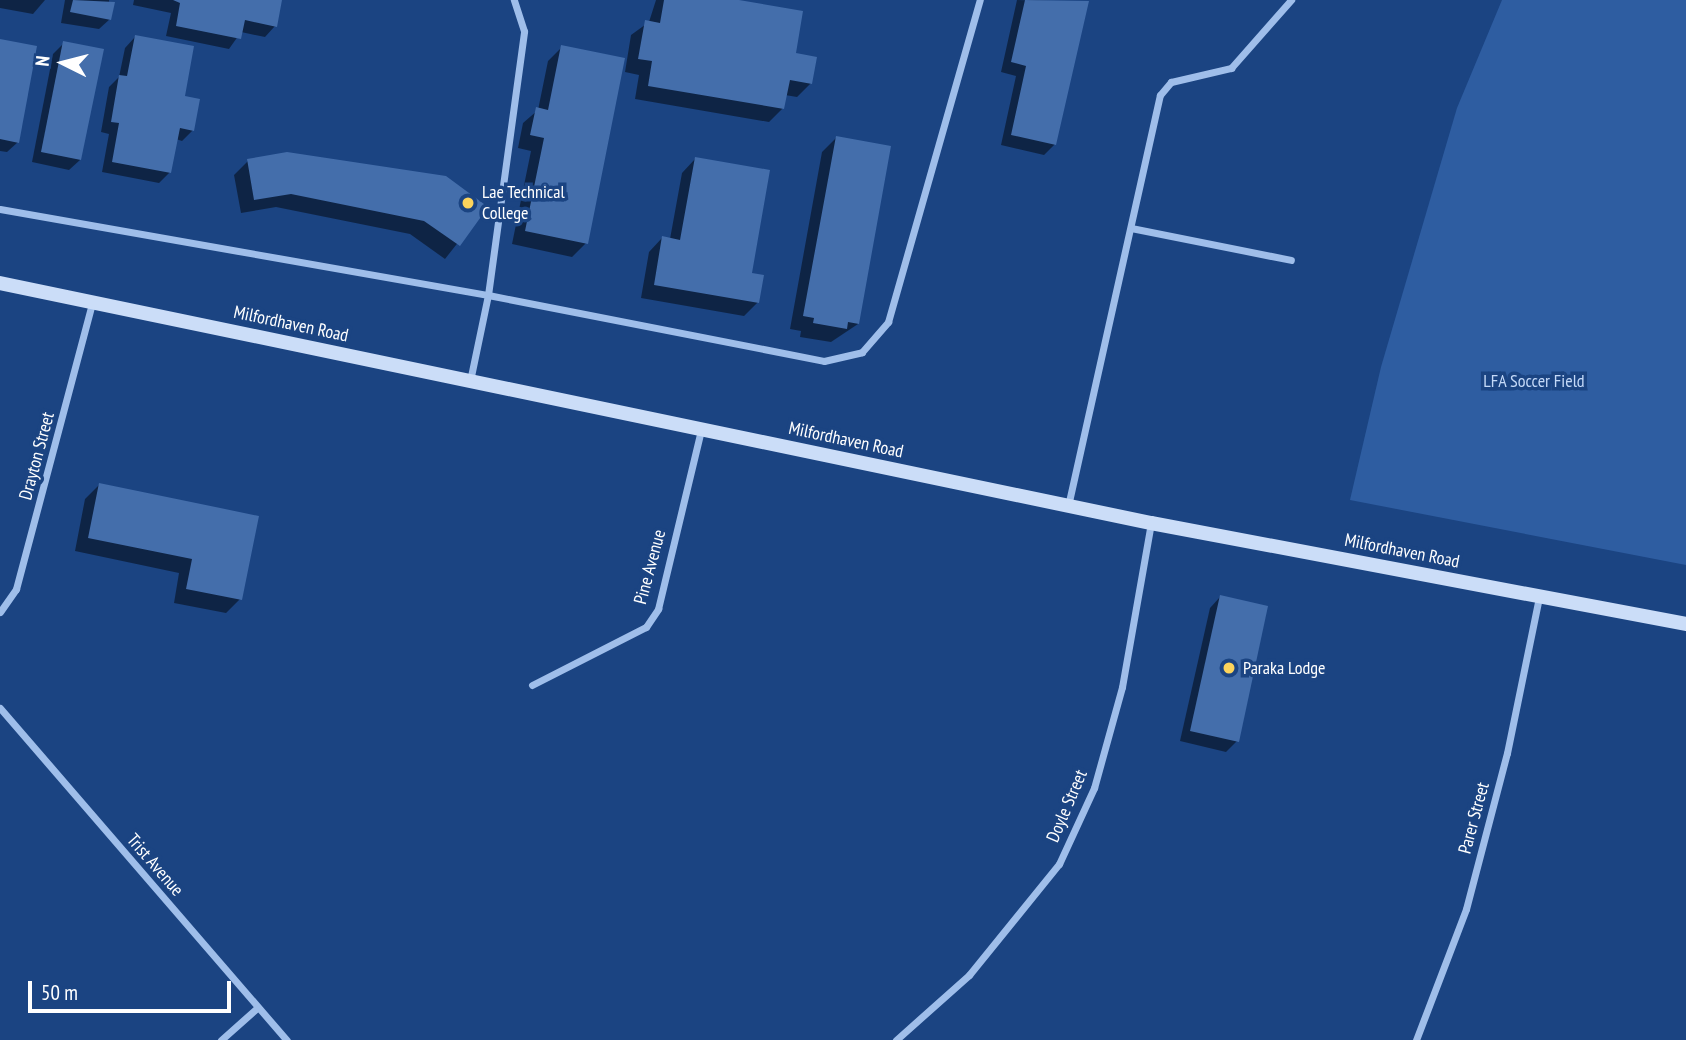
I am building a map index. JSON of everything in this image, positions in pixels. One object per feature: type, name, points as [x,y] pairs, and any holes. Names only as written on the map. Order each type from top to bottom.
[{"type":"main road","name":"Milfordhaven Road","points":[[0,283],[1151,523],[1686,624]]},
{"type":"street","points":[[470,381],[488,295],[524,31],[514,0]]},
{"type":"street","points":[[0,209],[488,295],[824,361],[862,352],[888,322],[980,0]]},
{"type":"street","points":[[1068,506],[1160,95],[1171,82],[1231,68],[1291,0]]},
{"type":"street","points":[[1131,228],[1292,260]]},
{"type":"street","name":"Drayton Street","points":[[0,612],[16,589],[92,303]]},
{"type":"street","name":"Pine Avenue","points":[[532,685],[646,627],[658,609],[701,429]]},
{"type":"street","name":"Doyle Street","points":[[895,1040],[969,975],[1059,864],[1094,788],[1122,687],[1151,523]]},
{"type":"street","name":"Parer Street","points":[[1416,1040],[1466,909],[1507,753],[1539,597]]},
{"type":"street","name":"Trist Avenue","points":[[0,708],[287,1040]]},
{"type":"street","points":[[221,1040],[257,1008]]},
{"type":"green space","name":"LFA Soccer Field","points":[[1502,0],[1686,0],[1686,565],[1350,500],[1381,367],[1457,108]]},
{"type":"building","points":[[73,0],[115,2],[111,20],[70,12]]},
{"type":"building","points":[[173,0],[282,0],[277,27],[245,20],[241,39],[176,26],[180,3]]},
{"type":"building","points":[[664,0],[739,0],[803,11],[796,53],[817,57],[812,84],[790,80],[784,109],[648,86],[652,61],[638,59],[645,20],[660,23]]},
{"type":"building","points":[[1025,0],[1089,1],[1056,145],[1011,135],[1026,66],[1011,62]]},
{"type":"building","points":[[135,35],[194,46],[185,96],[200,99],[194,131],[180,128],[171,173],[112,162],[119,123],[111,122],[119,75],[127,76]]},
{"type":"building","points":[[0,39],[37,46],[19,143],[0,139]]},
{"type":"building","points":[[63,41],[104,49],[81,160],[41,152]]},
{"type":"building","points":[[561,45],[625,58],[588,244],[525,231],[544,138],[530,135],[536,107],[548,110]]},
{"type":"building","points":[[836,136],[891,146],[859,324],[848,322],[847,329],[813,323],[814,318],[803,316]]},
{"type":"building","points":[[287,152],[446,176],[488,207],[460,246],[424,221],[291,194],[254,200],[247,159]]},
{"type":"building","points":[[695,157],[770,170],[752,273],[764,275],[759,303],[654,285],[662,236],[680,240]]},
{"type":"building","points":[[99,483],[259,516],[242,600],[186,589],[192,559],[88,538]]},
{"type":"building","name":"Paraka Lodge","points":[[1220,595],[1268,606],[1239,742],[1190,731]]},
{"type":"place","name":"Lae Technical College","points":[[468,203]]},
{"type":"place","name":"Paraka Lodge","points":[[1229,668]]}]
